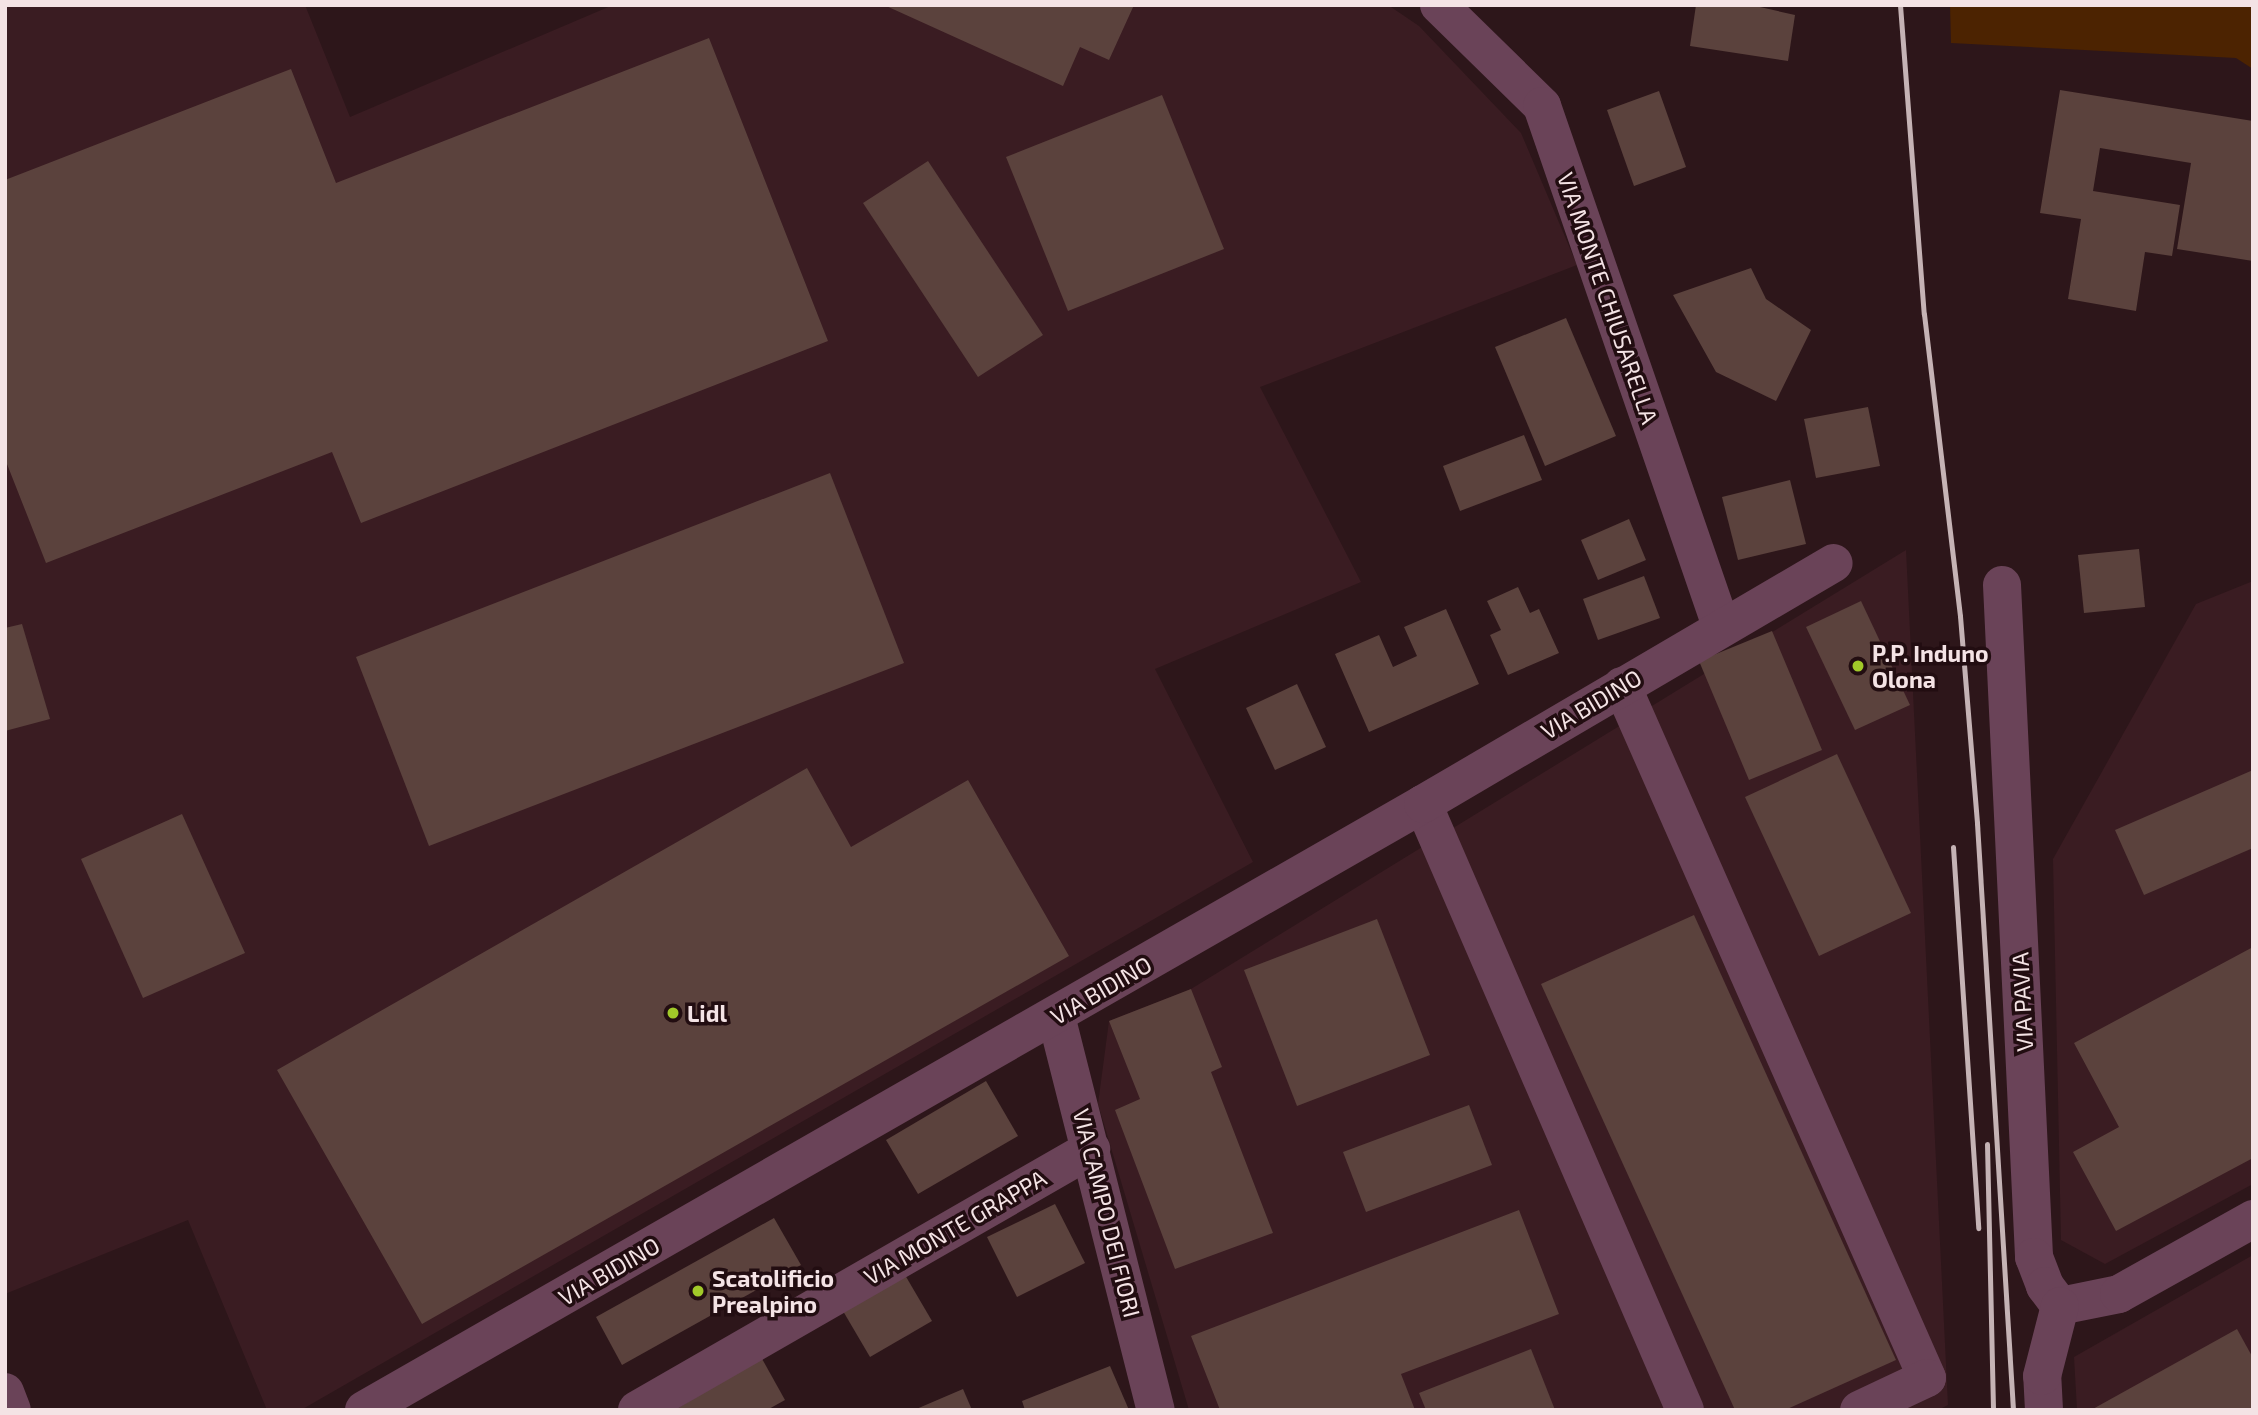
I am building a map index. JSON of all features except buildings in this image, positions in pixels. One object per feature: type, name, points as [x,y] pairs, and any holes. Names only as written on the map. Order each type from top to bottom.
[{"type":"street","name":"VIA MONTE CHIUSARELLA","points":[[1439,5],[1542,106],[1721,626]]},
{"type":"street","name":"VIA BIDINO","points":[[364,1410],[1056,1016],[1423,804],[1721,626],[1834,563]]},
{"type":"street","name":"VIA PAVIA","points":[[2002,585],[2034,1257],[2045,1286],[2060,1306]]},
{"type":"street","points":[[1622,686],[1927,1378],[1859,1410]]},
{"type":"street","points":[[1423,804],[1685,1410]]},
{"type":"street","name":"VIA CAMPO DEI FIORI","points":[[1056,1016],[1157,1410]]},
{"type":"street","name":"VIA MONTE GRAPPA","points":[[637,1410],[1091,1149]]},
{"type":"street","points":[[2044,1410],[2042,1377],[2060,1306],[2119,1294],[2253,1219]]},
{"type":"street","points":[[5,1392],[12,1410]]},
{"type":"shaded area","points":[[5,5],[305,5],[350,117],[613,5],[1388,5],[1419,26],[1521,133],[1577,265],[1260,387],[1361,582],[1155,669],[1253,862],[301,1410],[267,1410],[188,1220],[5,1294]]},
{"type":"shaded area","points":[[1950,5],[2253,5],[2253,69],[2236,58],[1951,43]]},
{"type":"shaded area","points":[[1906,550],[1948,1405],[1938,1410],[1189,1410],[1098,1104],[1109,1021],[1191,989]]},
{"type":"shaded area","points":[[2253,581],[2253,1184],[2105,1264],[2061,1240],[2053,859],[2196,604]]},
{"type":"shaded area","points":[[2253,1255],[2253,1410],[2077,1410],[2074,1357]]},
{"type":"railway","points":[[1900,5],[1924,314],[1960,616],[1977,823],[2013,1410]]},
{"type":"railway","points":[[1953,847],[1978,1228]]},
{"type":"railway","points":[[1987,1144],[1993,1410]]},
{"type":"place","name":"P.P. Induno Olona","points":[[1858,666]]},
{"type":"place","name":"Lidl","points":[[673,1013]]},
{"type":"place","name":"Scatolificio Prealpino","points":[[698,1291]]}]
